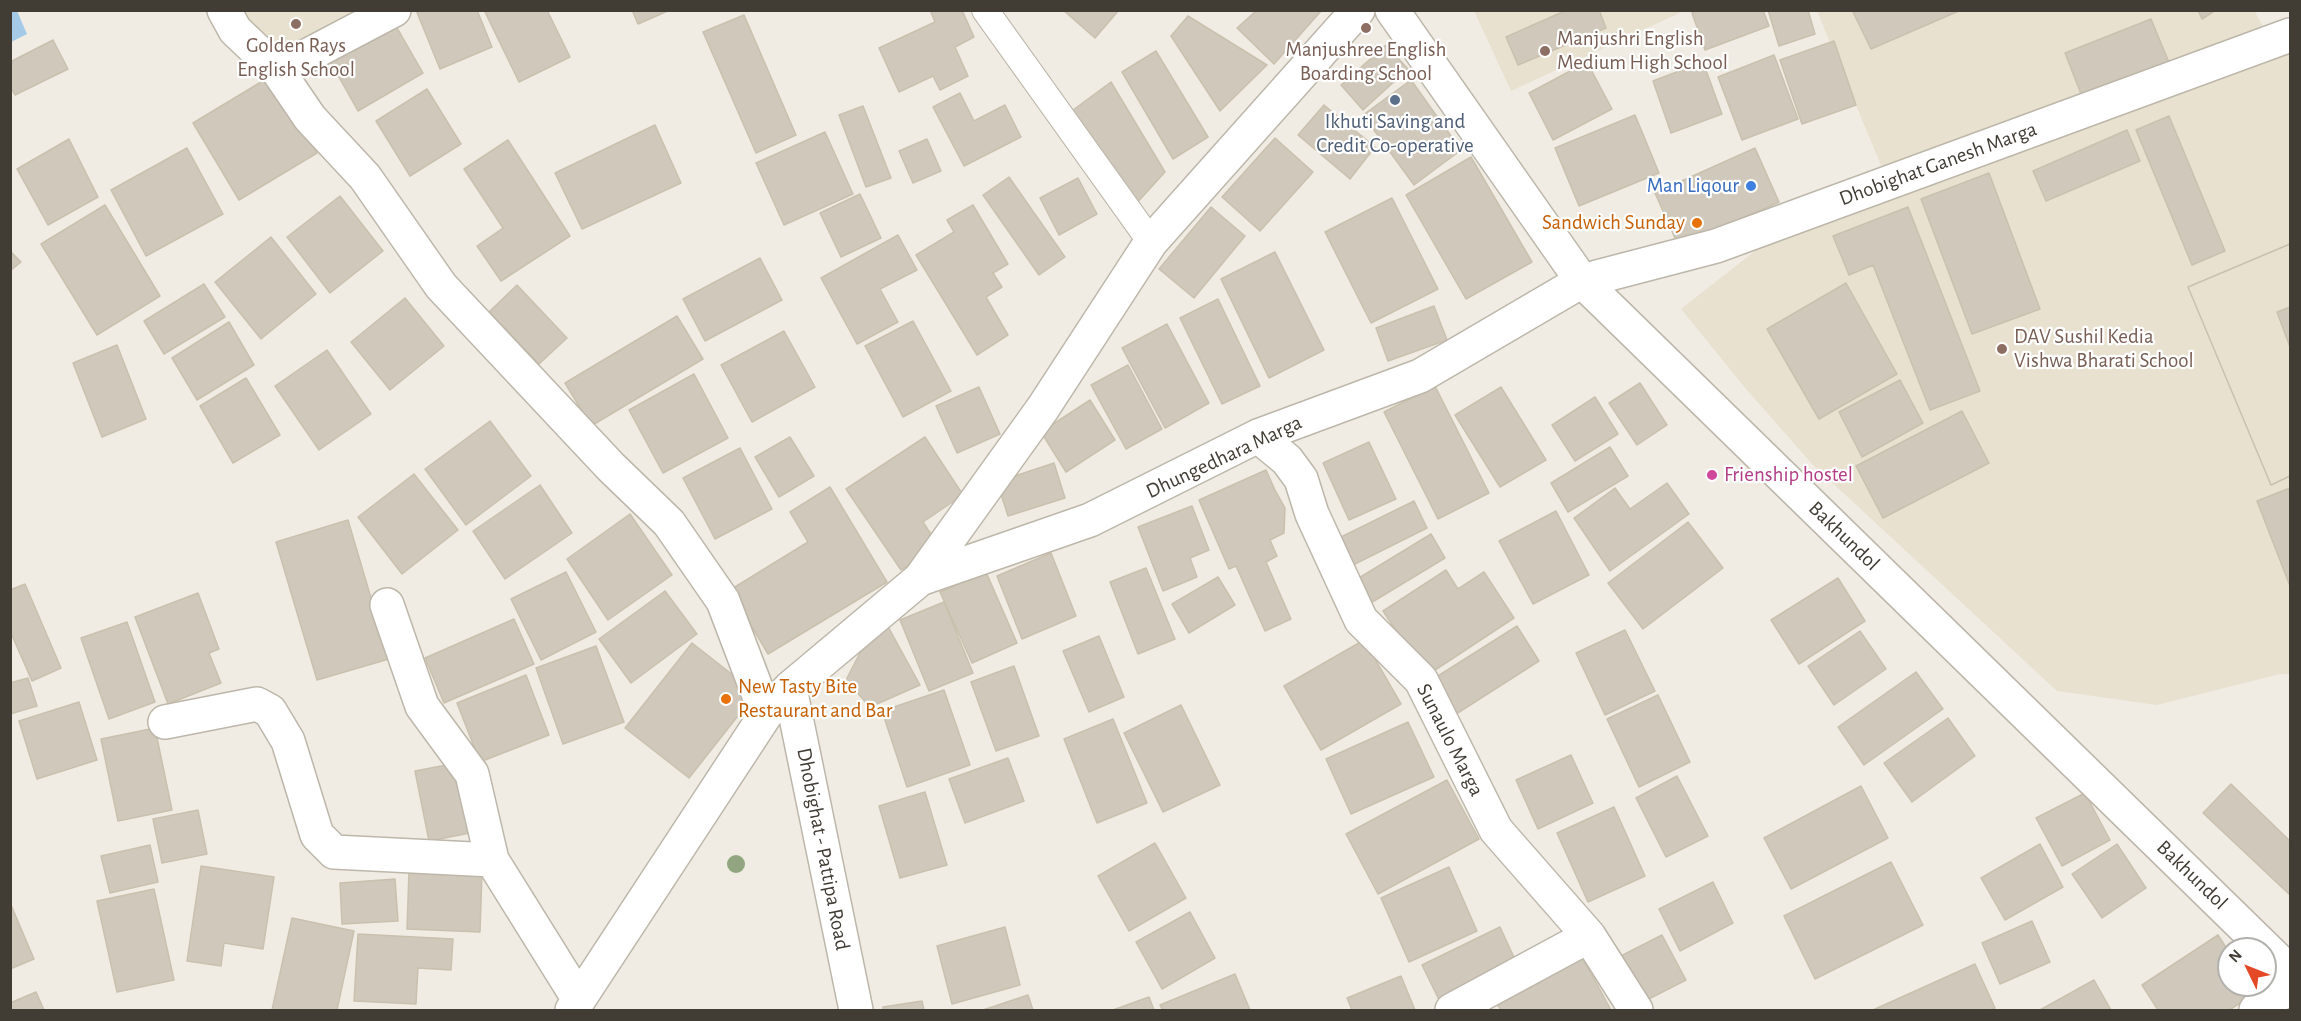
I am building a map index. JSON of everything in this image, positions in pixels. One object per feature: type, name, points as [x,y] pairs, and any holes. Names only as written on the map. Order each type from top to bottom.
[{"type":"street","points":[[224,10],[235,30],[278,71],[310,118],[365,177],[441,286],[610,467],[669,523],[723,601],[766,714]]},
{"type":"street","points":[[278,71],[394,10]]},
{"type":"street","points":[[985,10],[1151,242]]},
{"type":"street","points":[[387,605],[422,706],[472,774],[492,860],[575,1004],[766,714],[790,688],[920,579],[1043,408],[1151,242],[1358,10]]},
{"type":"street","name":"Bakhundol","points":[[1392,10],[1582,281],[2290,972]]},
{"type":"street","name":"Dhobighat Ganesh Marga","points":[[1582,281],[1716,246],[2290,35]]},
{"type":"street","name":"Dhungedhara Marga","points":[[920,579],[1090,520],[1258,436],[1420,376],[1582,281]]},
{"type":"street","name":"Sunaulo Marga","points":[[1258,436],[1287,460],[1301,479],[1312,514],[1361,620],[1421,680],[1496,830],[1589,936],[1636,1011]]},
{"type":"street","name":"Dhobighat - Pattipa Road","points":[[790,688],[856,1011]]},
{"type":"street","points":[[165,722],[257,704],[270,711],[288,741],[317,835],[334,852],[492,860]]},
{"type":"street","points":[[1452,1011],[1589,936]]},
{"type":"street","points":[[2256,1011],[2290,987]]},
{"type":"shaded area","name":"DAV Sushil Kedia Vishwa Bharati School","points":[[2254,10],[2267,34],[2290,23],[2290,674],[2280,674],[2157,705],[2057,691],[1812,464],[1746,389],[1681,309],[1765,243],[1889,185],[1817,11]]},
{"type":"shaded area","name":"Golden Rays English School","points":[[242,11],[370,11],[285,53],[258,38]]},
{"type":"shaded area","name":"Manjushri English Medium High School","points":[[1474,11],[1684,11],[1511,91]]},
{"type":"water","points":[[11,10],[17,11],[27,34],[11,42]]},
{"type":"building","points":[[416,10],[477,10],[492,47],[440,69]]},
{"type":"building","points":[[484,10],[547,10],[570,57],[519,82]]},
{"type":"building","points":[[632,10],[670,10],[638,24]]},
{"type":"building","points":[[930,10],[962,10],[974,37],[955,47],[968,76],[940,90],[933,76],[899,92],[879,48],[935,22]]},
{"type":"building","points":[[1063,10],[1119,10],[1095,38]]},
{"type":"building","points":[[1257,10],[1322,10],[1274,64],[1237,28]]},
{"type":"building","points":[[1567,10],[1599,10],[1606,28],[1518,65],[1506,37]]},
{"type":"building","points":[[1699,10],[1763,10],[1769,26],[1705,50],[1692,13]]},
{"type":"building","points":[[1768,10],[1808,10],[1815,34],[1779,46]]},
{"type":"building","points":[[1852,10],[1961,10],[1871,49]]},
{"type":"building","points":[[2198,10],[2216,10],[2202,19]]},
{"type":"building","points":[[744,15],[796,135],[756,153],[703,32]]},
{"type":"building","points":[[1188,16],[1267,65],[1220,111],[1171,36]]},
{"type":"building","points":[[392,19],[423,73],[358,111],[327,56]]},
{"type":"building","points":[[2151,19],[2170,65],[2083,99],[2065,53]]},
{"type":"building","points":[[53,40],[68,69],[15,95],[10,86],[10,62]]},
{"type":"building","points":[[1834,41],[1856,105],[1802,124],[1780,60]]},
{"type":"building","points":[[1386,45],[1408,69],[1363,110],[1341,85]]},
{"type":"building","points":[[1156,51],[1208,137],[1173,159],[1122,72]]},
{"type":"building","points":[[1774,55],[1798,119],[1742,140],[1718,77]]},
{"type":"building","points":[[1587,62],[1612,109],[1553,140],[1529,93]]},
{"type":"building","points":[[1703,62],[1722,114],[1671,133],[1653,81]]},
{"type":"building","points":[[271,76],[317,153],[239,200],[193,123]]},
{"type":"building","points":[[1411,80],[1461,150],[1414,185],[1363,115]]},
{"type":"building","points":[[1111,82],[1165,172],[1135,205],[1069,113]]},
{"type":"building","points":[[427,89],[461,144],[410,176],[376,121]]},
{"type":"building","points":[[960,93],[974,121],[1005,105],[1021,137],[964,166],[933,107]]},
{"type":"building","points":[[1324,105],[1375,147],[1350,179],[1298,135]]},
{"type":"building","points":[[863,106],[891,178],[866,187],[839,115]]},
{"type":"building","points":[[1635,115],[1659,173],[1579,206],[1555,148]]},
{"type":"building","points":[[2169,116],[2225,251],[2192,265],[2136,130]]},
{"type":"building","points":[[655,125],[681,183],[582,229],[555,173]]},
{"type":"building","points":[[2127,130],[2140,161],[2046,201],[2033,171]]},
{"type":"building","points":[[825,132],[853,194],[784,225],[756,163]]},
{"type":"building","points":[[1275,138],[1313,172],[1260,231],[1222,197]]},
{"type":"building","points":[[69,139],[98,197],[48,225],[17,169]]},
{"type":"building","points":[[927,139],[941,171],[913,183],[899,151]]},
{"type":"building","points":[[508,140],[570,236],[501,281],[477,246],[503,228],[464,169]]},
{"type":"building","points":[[187,148],[223,214],[146,256],[111,190]]},
{"type":"building","points":[[1755,148],[1779,202],[1679,247],[1655,193]]},
{"type":"building","points":[[1471,157],[1532,262],[1466,299],[1406,195]]},
{"type":"building","points":[[1989,173],[2040,309],[1972,334],[1921,199]]},
{"type":"building","points":[[1009,177],[1065,257],[1039,275],[983,195]]},
{"type":"building","points":[[1078,178],[1097,214],[1059,235],[1040,198]]},
{"type":"building","points":[[860,194],[881,238],[841,257],[820,213]]},
{"type":"building","points":[[340,196],[383,251],[330,293],[287,237]]},
{"type":"building","points":[[1392,198],[1438,289],[1371,323],[1325,232]]},
{"type":"building","points":[[105,205],[160,296],[97,335],[41,244]]},
{"type":"building","points":[[973,205],[1008,264],[993,273],[1002,287],[986,297],[1008,335],[977,355],[916,255],[954,232],[947,220]]},
{"type":"building","points":[[1211,207],[1245,236],[1194,298],[1159,269]]},
{"type":"building","points":[[1908,207],[1980,391],[1930,410],[1873,265],[1849,275],[1833,236]]},
{"type":"building","points":[[898,235],[917,270],[880,289],[898,322],[857,344],[821,278]]},
{"type":"building","points":[[271,237],[316,294],[261,339],[215,282]]},
{"type":"building","points":[[2290,244],[2290,307],[2277,312],[2290,347],[2290,476],[2271,485],[2188,287]]},
{"type":"building","points":[[2290,244],[2290,476],[2271,485],[2188,287]]},
{"type":"building","points":[[10,251],[21,262],[10,271]]},
{"type":"building","points":[[1275,252],[1324,350],[1269,378],[1221,279]]},
{"type":"building","points":[[760,258],[782,300],[705,341],[683,299]]},
{"type":"building","points":[[1846,283],[1897,374],[1819,419],[1767,329]]},
{"type":"building","points":[[204,284],[225,317],[164,354],[144,321]]},
{"type":"building","points":[[517,285],[567,338],[539,364],[489,312]]},
{"type":"building","points":[[405,298],[444,346],[390,390],[351,342]]},
{"type":"building","points":[[1218,299],[1260,386],[1222,404],[1180,318]]},
{"type":"building","points":[[1434,306],[1447,340],[1388,361],[1376,328]]},
{"type":"building","points":[[677,316],[703,359],[591,426],[565,383]]},
{"type":"building","points":[[913,321],[951,391],[903,417],[865,346]]},
{"type":"building","points":[[229,322],[254,365],[197,400],[172,358]]},
{"type":"building","points":[[1167,324],[1209,403],[1165,428],[1122,348]]},
{"type":"building","points":[[784,331],[815,387],[752,422],[721,365]]},
{"type":"building","points":[[117,345],[146,419],[102,437],[73,363]]},
{"type":"building","points":[[327,350],[371,414],[319,450],[275,386]]},
{"type":"building","points":[[1128,365],[1162,429],[1126,449],[1091,385]]},
{"type":"building","points":[[694,374],[728,438],[663,473],[629,410]]},
{"type":"building","points":[[246,378],[280,435],[233,463],[200,406]]},
{"type":"building","points":[[1900,380],[1923,423],[1862,457],[1839,412]]},
{"type":"building","points":[[1640,383],[1667,425],[1637,445],[1609,403]]},
{"type":"building","points":[[1435,386],[1489,493],[1438,519],[1384,412]]},
{"type":"building","points":[[979,387],[1000,434],[957,453],[936,406]]},
{"type":"building","points":[[1501,387],[1546,460],[1500,487],[1455,415]]},
{"type":"building","points":[[1595,397],[1618,434],[1575,461],[1552,425]]},
{"type":"building","points":[[1090,400],[1115,440],[1066,472],[1041,432]]},
{"type":"building","points":[[1962,411],[1989,463],[1883,518],[1856,466]]},
{"type":"building","points":[[490,421],[531,476],[466,525],[425,469]]},
{"type":"building","points":[[790,437],[814,476],[779,497],[755,457]]},
{"type":"building","points":[[925,437],[963,495],[923,522],[938,545],[901,570],[846,489]]},
{"type":"building","points":[[1369,442],[1396,499],[1349,520],[1323,463]]},
{"type":"building","points":[[1610,447],[1628,476],[1568,512],[1551,483]]},
{"type":"building","points":[[740,448],[772,509],[715,539],[683,478]]},
{"type":"building","points":[[1054,463],[1065,498],[1008,516],[997,482]]},
{"type":"building","points":[[1266,470],[1285,508],[1284,533],[1270,540],[1277,556],[1266,562],[1291,619],[1265,631],[1236,566],[1229,569],[1199,500]]},
{"type":"building","points":[[414,474],[458,530],[402,574],[358,517]]},
{"type":"building","points":[[1667,483],[1689,514],[1610,571],[1574,518],[1615,488],[1630,509]]},
{"type":"building","points":[[540,485],[572,533],[505,579],[473,531]]},
{"type":"building","points":[[830,487],[887,582],[768,654],[730,590],[808,542],[790,512]]},
{"type":"building","points":[[2290,488],[2290,586],[2257,501]]},
{"type":"building","points":[[1414,501],[1427,528],[1349,567],[1335,540]]},
{"type":"building","points":[[1192,506],[1209,550],[1190,558],[1197,577],[1163,591],[1138,527]]},
{"type":"building","points":[[1556,511],[1589,575],[1533,604],[1499,541]]},
{"type":"building","points":[[630,514],[672,575],[608,620],[567,559]]},
{"type":"building","points":[[348,520],[389,659],[317,680],[276,542]]},
{"type":"building","points":[[1688,522],[1723,568],[1643,629],[1608,583]]},
{"type":"building","points":[[1431,534],[1445,558],[1369,604],[1354,581]]},
{"type":"building","points":[[1051,553],[1076,616],[1022,639],[997,576]]},
{"type":"building","points":[[1146,568],[1175,639],[1138,654],[1110,582]]},
{"type":"building","points":[[1446,570],[1458,589],[1484,572],[1514,618],[1426,676],[1383,611]]},
{"type":"building","points":[[566,572],[596,632],[541,660],[511,599]]},
{"type":"building","points":[[986,572],[1017,643],[972,663],[940,592]]},
{"type":"building","points":[[1218,577],[1235,605],[1189,633],[1172,604]]},
{"type":"building","points":[[1838,578],[1865,621],[1799,664],[1771,620]]},
{"type":"building","points":[[25,584],[61,668],[32,681],[10,631],[10,590]]},
{"type":"building","points":[[665,591],[697,634],[631,683],[599,639]]},
{"type":"building","points":[[198,593],[219,649],[209,653],[221,683],[168,704],[135,617]]},
{"type":"building","points":[[944,602],[973,673],[929,691],[900,620]]},
{"type":"building","points":[[514,619],[534,664],[444,703],[425,658]]},
{"type":"building","points":[[885,621],[920,685],[870,707],[846,680],[863,647]]},
{"type":"building","points":[[127,622],[155,702],[109,719],[81,638]]},
{"type":"building","points":[[1517,626],[1539,661],[1453,716],[1430,681]]},
{"type":"building","points":[[1625,630],[1655,691],[1605,715],[1576,653]]},
{"type":"building","points":[[1860,631],[1886,669],[1834,705],[1808,666]]},
{"type":"building","points":[[1099,636],[1124,697],[1089,712],[1063,651]]},
{"type":"building","points":[[1364,640],[1401,704],[1321,750],[1284,686]]},
{"type":"building","points":[[692,643],[756,693],[689,778],[625,728]]},
{"type":"building","points":[[596,646],[624,722],[563,744],[536,668]]},
{"type":"building","points":[[1014,666],[1039,736],[996,751],[971,682]]},
{"type":"building","points":[[1916,672],[1943,709],[1864,765],[1838,727]]},
{"type":"building","points":[[526,675],[549,735],[480,762],[457,703]]},
{"type":"building","points":[[28,678],[37,706],[10,714],[10,683]]},
{"type":"building","points":[[944,690],[970,765],[907,787],[882,711]]},
{"type":"building","points":[[1658,695],[1690,762],[1639,787],[1607,719]]},
{"type":"building","points":[[79,702],[97,760],[37,779],[19,721]]},
{"type":"building","points":[[1181,705],[1220,785],[1163,812],[1124,733]]},
{"type":"building","points":[[1948,718],[1975,756],[1912,802],[1884,763]]},
{"type":"building","points":[[1113,719],[1147,803],[1097,823],[1064,739]]},
{"type":"building","points":[[1408,722],[1434,777],[1351,814],[1326,759]]},
{"type":"building","points":[[155,728],[172,810],[118,821],[101,739]]},
{"type":"building","points":[[1571,755],[1593,803],[1538,829],[1516,780]]},
{"type":"building","points":[[1008,758],[1024,801],[965,823],[949,779]]},
{"type":"building","points":[[457,763],[470,833],[429,841],[415,771]]},
{"type":"building","points":[[1677,776],[1708,836],[1666,857],[1636,798]]},
{"type":"building","points":[[1447,780],[1479,839],[1378,894],[1346,834]]},
{"type":"building","points":[[2231,784],[2290,841],[2290,895],[2203,813]]},
{"type":"building","points":[[1861,786],[1888,838],[1791,889],[1764,838]]},
{"type":"building","points":[[925,792],[947,865],[900,878],[879,806]]},
{"type":"building","points":[[2085,793],[2110,840],[2062,866],[2036,818]]},
{"type":"building","points":[[1614,807],[1645,876],[1588,902],[1557,833]]},
{"type":"building","points":[[198,810],[207,854],[162,863],[153,819]]},
{"type":"building","points":[[1155,843],[1186,898],[1129,931],[1098,876]]},
{"type":"building","points":[[2040,844],[2063,887],[2005,920],[1981,878]]},
{"type":"building","points":[[2117,844],[2146,888],[2102,918],[2072,874]]},
{"type":"building","points":[[150,845],[158,882],[110,893],[101,856]]},
{"type":"building","points":[[1891,862],[1923,925],[1815,979],[1784,916]]},
{"type":"building","points":[[201,866],[274,877],[263,949],[224,943],[221,966],[187,961]]},
{"type":"building","points":[[1449,867],[1477,931],[1409,962],[1381,898]]},
{"type":"building","points":[[409,870],[482,873],[480,932],[407,929]]},
{"type":"building","points":[[395,879],[398,921],[342,924],[340,883]]},
{"type":"building","points":[[1713,882],[1733,923],[1680,951],[1659,909]]},
{"type":"building","points":[[154,889],[174,980],[117,992],[97,901]]},
{"type":"building","points":[[10,905],[34,959],[10,969]]},
{"type":"building","points":[[1190,912],[1215,958],[1162,989],[1136,942]]},
{"type":"building","points":[[292,918],[354,931],[337,1010],[272,1010]]},
{"type":"building","points":[[2032,921],[2050,962],[2000,984],[1982,943]]},
{"type":"building","points":[[1005,927],[1020,985],[952,1004],[937,946]]},
{"type":"building","points":[[1500,927],[1518,966],[1441,1004],[1422,965]]},
{"type":"building","points":[[358,934],[453,939],[451,970],[418,968],[416,1004],[354,1001]]},
{"type":"building","points":[[1662,935],[1686,980],[1637,1005],[1613,960]]},
{"type":"building","points":[[2218,935],[2217,997],[2250,997],[2229,1010],[2158,1010],[2142,985]]},
{"type":"building","points":[[1581,955],[1611,1010],[1501,1010],[1496,1002]]},
{"type":"building","points":[[1975,964],[1995,1008],[1990,1010],[1873,1010]]},
{"type":"building","points":[[1235,974],[1250,1010],[1163,1010],[1160,1005]]},
{"type":"building","points":[[1401,976],[1415,1010],[1352,1010],[1347,998]]},
{"type":"building","points":[[2094,980],[2111,1010],[2040,1010]]},
{"type":"building","points":[[36,992],[44,1010],[10,1010],[10,1003]]},
{"type":"building","points":[[1028,995],[1033,1010],[983,1010]]},
{"type":"building","points":[[1149,997],[1154,1010],[1113,1010]]},
{"type":"building","points":[[922,1001],[924,1010],[883,1010],[883,1007]]},
{"type":"place","name":"Golden Rays English School","points":[[296,24]]},
{"type":"place","name":"Manjushree English Boarding School","points":[[1366,28]]},
{"type":"place","name":"Manjushri English Medium High School","points":[[1545,51]]},
{"type":"place","name":"Ikhuti Saving and Credit Co-operative","points":[[1395,100]]},
{"type":"place","name":"Man Liqour","points":[[1751,186]]},
{"type":"place","name":"Sandwich Sunday","points":[[1697,223]]},
{"type":"place","name":"DAV Sushil Kedia Vishwa Bharati School","points":[[2002,349]]},
{"type":"place","name":"Frienship hostel","points":[[1712,475]]},
{"type":"place","name":"New Tasty Bite Restaurant and Bar","points":[[726,699]]}]
